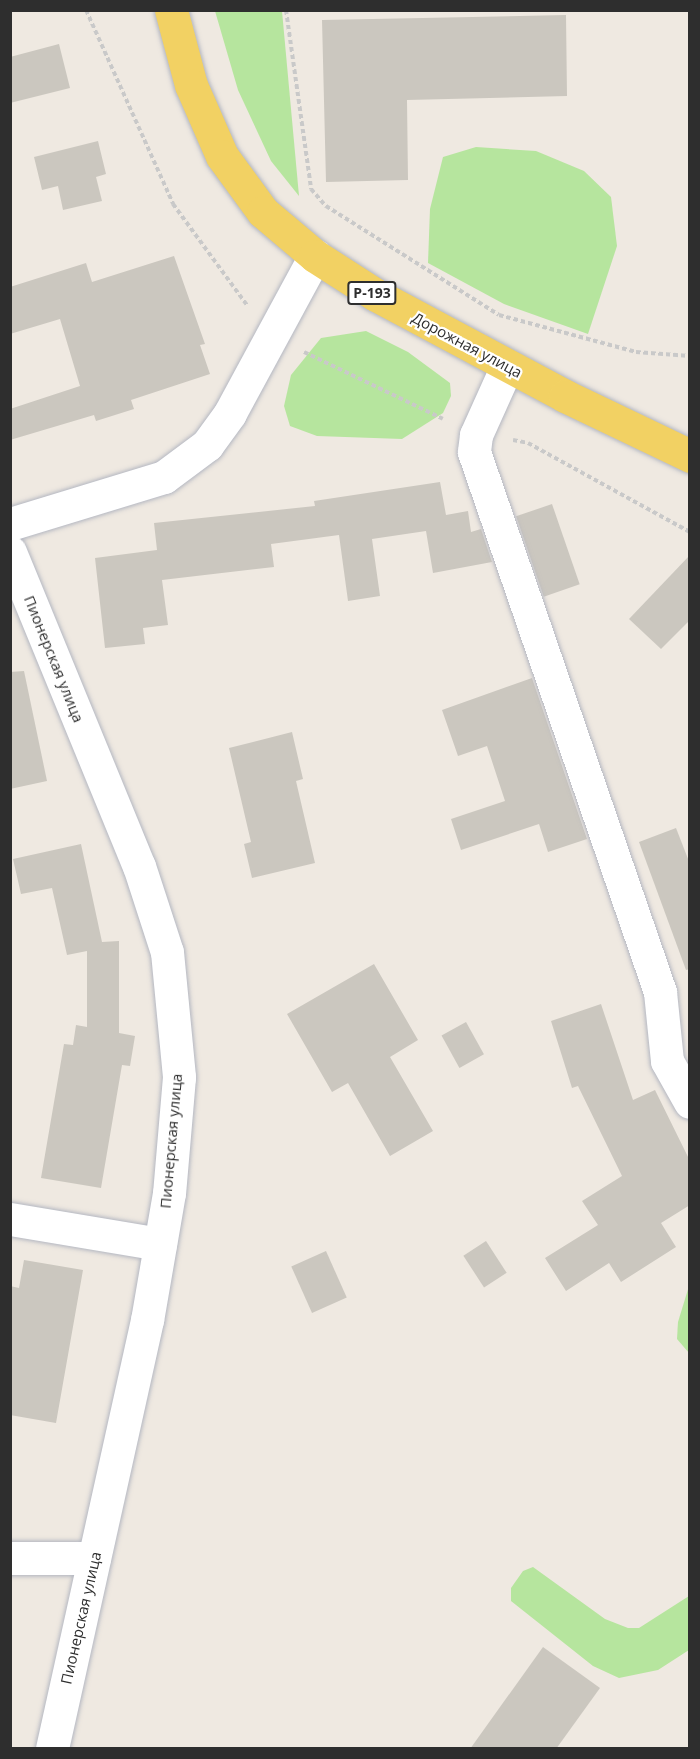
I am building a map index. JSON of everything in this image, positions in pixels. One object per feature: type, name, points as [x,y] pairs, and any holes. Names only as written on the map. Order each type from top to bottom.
[{"type":"main road","name":"Дорожная улица","points":[[171,12],[192,86],[222,156],[263,212],[315,256],[376,295],[507,366],[690,456]]},
{"type":"street","points":[[10,524],[164,477],[207,445],[230,413],[315,256]]},
{"type":"street","points":[[507,366],[476,435],[474,452],[660,992],[667,1061],[690,1102]]},
{"type":"street","name":"Пионерская улица","points":[[10,552],[139,866],[166,952],[179,1077],[160,1244],[52,1749]]},
{"type":"street","points":[[10,1219],[160,1244]]},
{"type":"street","points":[[10,1558],[94,1558]]},
{"type":"path","points":[[286,10],[310,189],[326,206],[499,315],[636,352],[690,356]]},
{"type":"green space","points":[[215,11],[282,11],[299,196],[271,161],[238,90]]},
{"type":"green space","points":[[476,147],[536,151],[584,171],[611,197],[617,246],[588,334],[504,304],[428,263],[430,209],[443,157]]},
{"type":"green space","points":[[366,331],[408,352],[450,383],[451,396],[443,413],[402,439],[317,436],[290,426],[284,406],[291,375],[321,338]]},
{"type":"green space","points":[[689,1286],[690,1353],[677,1339],[678,1322]]},
{"type":"green space","points":[[533,1567],[605,1619],[628,1628],[639,1628],[689,1596],[689,1650],[658,1670],[619,1678],[593,1666],[511,1601],[511,1588],[523,1571]]},
{"type":"building","points":[[566,15],[567,96],[407,100],[408,180],[326,182],[322,20]]},
{"type":"building","points":[[59,44],[70,88],[10,103],[10,57]]},
{"type":"building","points":[[98,141],[106,174],[96,177],[102,201],[63,210],[58,186],[42,190],[34,157]]},
{"type":"building","points":[[174,256],[205,344],[200,345],[210,374],[131,400],[134,409],[96,421],[94,415],[10,440],[10,409],[80,386],[60,319],[10,334],[10,287],[86,263],[92,282]]},
{"type":"building","points":[[440,482],[446,515],[468,511],[471,532],[481,529],[492,562],[433,573],[426,531],[372,539],[380,596],[348,601],[339,535],[271,544],[274,567],[162,580],[168,625],[143,628],[145,644],[105,648],[95,558],[157,550],[154,523],[315,506],[314,501]]},
{"type":"building","points":[[552,504],[580,584],[544,597],[516,516]]},
{"type":"building","points":[[690,555],[690,620],[661,649],[629,619]]},
{"type":"building","points":[[24,671],[47,781],[10,789],[10,672]]},
{"type":"building","points":[[532,678],[587,839],[548,852],[539,824],[461,850],[451,819],[505,801],[487,746],[458,756],[442,710]]},
{"type":"building","points":[[292,732],[303,779],[296,781],[315,863],[252,878],[244,844],[251,842],[229,748]]},
{"type":"building","points":[[676,828],[690,864],[690,969],[686,970],[639,842]]},
{"type":"building","points":[[81,844],[102,942],[119,941],[119,1033],[135,1036],[130,1066],[122,1065],[101,1188],[41,1178],[64,1044],[73,1045],[76,1025],[87,1027],[87,951],[67,955],[52,888],[21,894],[13,859]]},
{"type":"building","points":[[374,964],[418,1040],[390,1057],[433,1131],[390,1156],[348,1083],[332,1092],[287,1014]]},
{"type":"building","points":[[601,1004],[633,1100],[655,1090],[690,1161],[690,1205],[661,1223],[676,1247],[621,1282],[609,1263],[566,1291],[545,1258],[598,1225],[582,1201],[622,1176],[578,1086],[572,1088],[551,1021]]},
{"type":"building","points":[[466,1022],[484,1054],[459,1068],[442,1036]]},
{"type":"building","points":[[486,1241],[507,1273],[484,1288],[463,1256]]},
{"type":"building","points":[[326,1251],[347,1298],[312,1313],[291,1266]]},
{"type":"building","points":[[24,1260],[83,1270],[56,1423],[10,1415],[10,1286],[19,1288]]},
{"type":"building","points":[[543,1647],[600,1688],[556,1749],[470,1749]]}]
